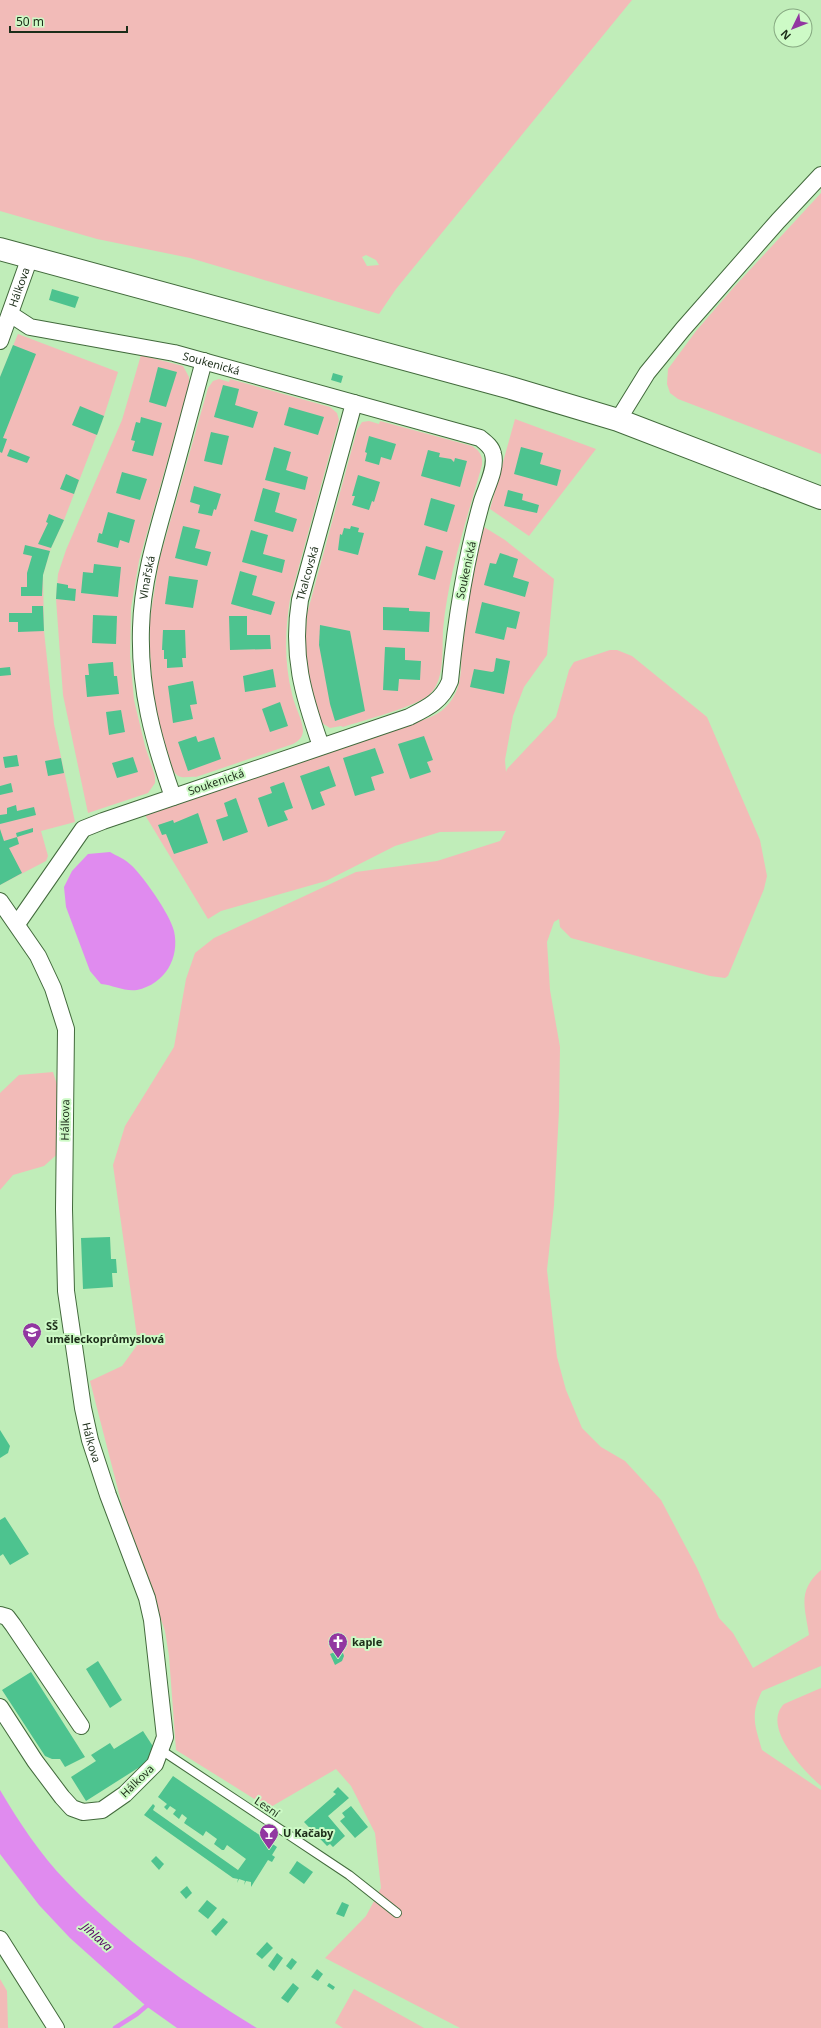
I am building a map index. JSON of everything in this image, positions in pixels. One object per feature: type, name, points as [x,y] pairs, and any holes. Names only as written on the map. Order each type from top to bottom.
[{"type":"main road","points":[[0,249],[511,388],[618,420],[821,498]]},
{"type":"street","points":[[618,420],[647,373],[674,340],[778,221],[821,175]]},
{"type":"street","name":"Hálkova","points":[[0,341],[5,312],[30,257]]},
{"type":"street","name":"Soukenická","points":[[5,312],[30,326],[174,353],[480,438],[489,446],[493,454],[493,466],[474,530],[460,594],[450,681],[446,692],[437,702],[408,717],[83,829],[17,924]]},
{"type":"street","name":"Vlnařská","points":[[173,797],[156,748],[144,689],[141,630],[142,607],[150,558],[204,361]]},
{"type":"street","name":"Tkalcovská","points":[[322,746],[309,712],[299,676],[296,636],[300,600],[354,403]]},
{"type":"street","name":"Hálkova","points":[[0,901],[38,956],[53,988],[66,1029],[64,1209],[66,1291],[83,1408],[90,1440],[108,1495],[147,1598],[152,1620],[165,1737],[162,1750],[155,1764],[125,1794],[102,1810],[83,1812],[72,1808],[62,1797],[35,1761],[0,1706]]},
{"type":"street","points":[[0,1615],[7,1617],[13,1625],[81,1726]]},
{"type":"street","points":[[0,1939],[56,2028]]},
{"type":"lane","name":"Lesní","points":[[162,1750],[349,1874],[397,1913]]},
{"type":"shaded area","points":[[0,0],[632,0],[396,289],[379,314],[190,258],[97,239],[0,211]],"holes":[[[366,255],[376,260],[379,265],[367,266],[362,257]]]},
{"type":"shaded area","points":[[821,193],[821,454],[678,399],[670,393],[667,384],[668,369],[696,331],[734,287]]},
{"type":"shaded area","points":[[18,334],[118,372],[104,416],[64,520],[51,548],[43,575],[44,631],[54,724],[75,822],[41,831],[48,856],[46,861],[0,885],[0,377]]},
{"type":"shaded area","points":[[141,355],[183,366],[189,377],[189,385],[139,561],[131,608],[130,655],[134,700],[145,746],[155,776],[155,783],[148,793],[88,813],[63,695],[56,599],[58,574],[66,550],[122,420]]},
{"type":"shaded area","points":[[219,379],[229,382],[230,379],[330,407],[337,413],[339,420],[288,611],[286,646],[289,682],[302,725],[303,732],[301,737],[293,744],[196,777],[180,777],[173,770],[157,717],[153,692],[150,652],[150,619],[159,561],[208,388],[213,381]]},
{"type":"shaded area","points":[[515,419],[596,449],[529,536],[490,509]]},
{"type":"shaded area","points":[[369,421],[379,424],[380,421],[472,446],[480,454],[482,465],[449,588],[443,630],[442,664],[435,688],[424,699],[402,708],[343,727],[330,728],[322,723],[312,697],[309,683],[306,656],[307,614],[357,430],[362,422]]},
{"type":"shaded area","points":[[484,527],[505,540],[554,579],[547,655],[524,687],[513,716],[505,760],[506,772],[507,769],[556,717],[569,670],[574,662],[610,650],[617,650],[632,656],[707,717],[760,840],[767,876],[764,889],[728,976],[725,978],[710,976],[571,938],[560,927],[559,919],[554,922],[547,942],[550,990],[560,1047],[559,1111],[554,1205],[547,1270],[557,1357],[566,1390],[582,1428],[601,1447],[625,1461],[661,1500],[697,1568],[719,1618],[733,1633],[753,1668],[809,1635],[804,1600],[808,1585],[821,1570],[821,1666],[762,1691],[756,1707],[755,1720],[757,1734],[762,1750],[821,1790],[821,2028],[460,2028],[325,1958],[366,1916],[381,1888],[375,1833],[351,1786],[336,1769],[269,1808],[176,1750],[169,1656],[165,1631],[123,1509],[90,1381],[122,1366],[138,1344],[113,1165],[125,1126],[174,1047],[186,979],[195,953],[214,938],[356,872],[437,861],[500,841],[506,831],[440,832],[395,846],[326,881],[221,911],[208,919],[145,815],[423,720],[442,710],[452,699],[460,681],[461,643],[466,608]]},
{"type":"shaded area","points":[[53,1072],[69,1123],[63,1149],[44,1166],[13,1175],[0,1190],[0,1093],[19,1075]]},
{"type":"shaded area","points":[[821,1688],[821,1786],[796,1760],[788,1748],[781,1736],[778,1724],[778,1714],[784,1704]]},
{"type":"shaded area","points":[[0,1979],[7,1991],[8,2028],[0,2028]]},
{"type":"shaded area","points":[[354,1989],[424,2028],[343,2028],[335,2023]]},
{"type":"water","points":[[110,852],[124,859],[136,870],[156,896],[174,931],[175,951],[163,976],[147,987],[137,990],[128,990],[101,984],[90,971],[66,907],[64,887],[72,871],[88,854]]},
{"type":"water","name":"Jihlava","points":[[0,1790],[22,1826],[56,1871],[87,1902],[133,1942],[181,1978],[257,2028],[177,2028],[146,2006],[70,1938],[39,1905],[0,1854]]},
{"type":"building","points":[[52,289],[79,297],[75,308],[49,300]]},
{"type":"building","points":[[13,345],[36,354],[3,438],[7,439],[2,453],[0,452],[0,377]]},
{"type":"building","points":[[158,367],[177,372],[166,407],[149,402]]},
{"type":"building","points":[[333,373],[343,376],[341,383],[331,380]]},
{"type":"building","points":[[223,385],[239,389],[235,405],[258,412],[253,428],[214,417]]},
{"type":"building","points":[[80,406],[104,416],[97,435],[72,425]]},
{"type":"building","points":[[289,407],[324,417],[318,435],[284,425]]},
{"type":"building","points":[[141,417],[162,423],[153,456],[132,451],[135,441],[131,440],[136,422],[140,423]]},
{"type":"building","points":[[211,432],[229,436],[222,465],[204,461]]},
{"type":"building","points":[[369,436],[396,444],[391,460],[381,457],[379,465],[365,461],[367,453],[365,452]]},
{"type":"building","points":[[274,447],[291,452],[286,470],[308,477],[305,490],[265,480]]},
{"type":"building","points":[[521,447],[543,453],[540,464],[561,470],[557,486],[514,474]]},
{"type":"building","points":[[10,449],[30,457],[27,463],[7,456]]},
{"type":"building","points":[[428,450],[440,453],[439,457],[451,459],[454,462],[455,458],[467,461],[460,487],[421,476]]},
{"type":"building","points":[[122,472],[147,479],[140,500],[116,493]]},
{"type":"building","points":[[66,474],[79,480],[74,494],[60,489]]},
{"type":"building","points":[[358,475],[380,482],[374,502],[372,501],[369,510],[352,505],[355,496],[352,496]]},
{"type":"building","points":[[194,486],[221,494],[216,510],[214,509],[212,516],[198,513],[200,505],[190,502]]},
{"type":"building","points":[[263,488],[280,493],[275,512],[297,519],[293,532],[254,521]]},
{"type":"building","points":[[508,490],[523,494],[522,500],[539,505],[537,513],[504,506]]},
{"type":"building","points":[[431,498],[455,505],[447,532],[424,525]]},
{"type":"building","points":[[108,512],[135,520],[129,543],[120,540],[118,548],[97,542],[99,533],[102,534]]},
{"type":"building","points":[[49,514],[64,520],[51,548],[38,544],[48,523],[46,522]]},
{"type":"building","points":[[183,526],[200,530],[195,548],[211,552],[207,566],[175,558]]},
{"type":"building","points":[[351,526],[359,528],[358,532],[364,533],[358,555],[338,550],[340,534],[342,535],[344,528],[350,529]]},
{"type":"building","points":[[251,530],[268,535],[263,554],[285,560],[282,573],[242,562]]},
{"type":"building","points":[[25,545],[50,551],[43,575],[42,596],[21,596],[21,587],[27,587],[27,573],[32,556],[23,554]]},
{"type":"building","points":[[426,546],[443,551],[435,580],[418,575]]},
{"type":"building","points":[[500,553],[518,559],[513,577],[529,582],[525,597],[484,585],[490,563],[496,564]]},
{"type":"building","points":[[94,564],[121,567],[118,597],[81,593],[83,572],[93,573]]},
{"type":"building","points":[[240,571],[257,576],[252,595],[275,602],[271,615],[231,604]]},
{"type":"building","points":[[169,576],[198,580],[193,608],[165,604]]},
{"type":"building","points":[[57,583],[68,585],[68,588],[76,589],[75,601],[56,599]]},
{"type":"building","points":[[482,602],[520,612],[516,629],[507,627],[504,640],[475,633]]},
{"type":"building","points":[[32,606],[43,606],[44,631],[18,632],[18,622],[9,622],[9,613],[32,613]]},
{"type":"building","points":[[383,607],[409,608],[409,611],[430,612],[429,632],[383,630]]},
{"type":"building","points":[[93,615],[117,616],[116,644],[92,643]]},
{"type":"building","points":[[229,616],[247,616],[247,635],[270,635],[271,649],[230,650]]},
{"type":"building","points":[[320,625],[350,631],[365,711],[335,721],[330,704],[319,645]]},
{"type":"building","points":[[163,630],[185,630],[186,658],[182,658],[183,667],[167,668],[167,659],[164,659],[164,650],[162,650]]},
{"type":"building","points":[[385,647],[405,648],[405,660],[421,661],[420,680],[399,679],[398,691],[383,690]]},
{"type":"building","points":[[496,658],[510,661],[504,694],[470,687],[474,669],[494,671]]},
{"type":"building","points":[[113,662],[114,676],[117,676],[119,694],[87,697],[85,675],[89,675],[88,664]]},
{"type":"building","points":[[10,667],[11,675],[0,676],[0,668]]},
{"type":"building","points":[[273,669],[276,687],[245,692],[243,676]]},
{"type":"building","points":[[193,681],[197,704],[190,705],[193,719],[173,723],[168,686]]},
{"type":"building","points":[[280,702],[288,726],[270,732],[262,709]]},
{"type":"building","points":[[121,710],[125,732],[109,735],[106,712]]},
{"type":"building","points":[[196,736],[198,742],[214,737],[221,759],[188,771],[178,742]]},
{"type":"building","points":[[424,736],[433,760],[427,762],[431,772],[410,779],[398,744]]},
{"type":"building","points":[[375,748],[384,773],[371,777],[375,790],[355,796],[343,758]]},
{"type":"building","points":[[17,755],[19,766],[5,768],[3,757]]},
{"type":"building","points":[[133,757],[138,772],[117,778],[112,763]]},
{"type":"building","points":[[61,758],[64,773],[48,776],[45,761]]},
{"type":"building","points":[[329,766],[336,786],[320,792],[325,805],[312,810],[300,776]]},
{"type":"building","points":[[284,782],[293,808],[284,811],[288,820],[268,827],[258,798],[272,793],[270,787]]},
{"type":"building","points":[[11,783],[13,792],[0,795],[0,786]]},
{"type":"building","points":[[236,798],[248,832],[223,841],[216,820],[228,816],[224,803]]},
{"type":"building","points":[[16,805],[17,811],[34,807],[36,815],[0,824],[0,815],[7,814],[7,808]]},
{"type":"building","points":[[198,813],[208,843],[174,854],[166,834],[162,835],[158,825],[173,820],[174,823]]},
{"type":"building","points":[[33,828],[33,832],[17,837],[16,833]]},
{"type":"building","points":[[0,829],[4,841],[17,837],[19,844],[9,848],[22,873],[0,885]]},
{"type":"building","points":[[110,1237],[111,1259],[116,1259],[117,1273],[112,1273],[113,1287],[83,1289],[81,1238]]},
{"type":"building","points":[[0,1430],[10,1446],[8,1453],[0,1458]]},
{"type":"building","points":[[5,1517],[29,1554],[10,1565],[3,1554],[0,1556],[0,1520]]},
{"type":"building","name":"kaple","points":[[337,1651],[343,1653],[344,1656],[342,1661],[335,1665],[330,1654]]},
{"type":"building","points":[[98,1661],[122,1700],[110,1708],[86,1669]]},
{"type":"building","points":[[31,1672],[85,1757],[65,1767],[60,1759],[52,1759],[45,1756],[2,1690]]},
{"type":"building","points":[[143,1731],[154,1748],[146,1763],[86,1801],[71,1777],[96,1761],[91,1755],[110,1743],[114,1749]]},
{"type":"building","points":[[173,1776],[277,1847],[272,1855],[275,1857],[272,1862],[268,1860],[251,1887],[251,1882],[246,1881],[244,1885],[245,1881],[239,1879],[237,1883],[238,1879],[233,1878],[144,1815],[153,1804],[155,1806],[153,1810],[238,1870],[246,1859],[227,1845],[224,1850],[222,1850],[214,1844],[217,1839],[206,1831],[203,1836],[184,1823],[187,1818],[182,1814],[179,1819],[173,1814],[176,1810],[170,1806],[167,1810],[164,1807],[167,1804],[158,1797]]},
{"type":"building","points":[[338,1787],[349,1798],[328,1816],[345,1836],[333,1847],[330,1844],[327,1846],[304,1822],[336,1794],[333,1792]]},
{"type":"building","points":[[351,1806],[368,1827],[355,1838],[340,1821],[345,1817],[342,1813]]},
{"type":"building","points":[[156,1856],[164,1864],[159,1870],[151,1861]]},
{"type":"building","points":[[297,1861],[313,1872],[304,1884],[289,1873]]},
{"type":"building","points":[[187,1886],[192,1893],[186,1899],[180,1892]]},
{"type":"building","points":[[207,1900],[217,1908],[208,1919],[198,1911]]},
{"type":"building","points":[[342,1902],[349,1905],[344,1917],[336,1914]]},
{"type":"building","points":[[223,1918],[228,1922],[216,1936],[211,1931]]},
{"type":"building","points":[[267,1942],[273,1948],[262,1959],[256,1954]]},
{"type":"building","points":[[277,1953],[283,1958],[274,1971],[268,1966]]},
{"type":"building","points":[[292,1958],[297,1962],[291,1970],[286,1966]]},
{"type":"building","points":[[317,1969],[323,1974],[318,1981],[311,1977]]},
{"type":"building","points":[[293,1983],[299,1988],[288,2003],[281,1998]]},
{"type":"building","points":[[329,1983],[335,1987],[333,1990],[327,1986]]},
{"type":"waterway","points":[[115,2028],[137,2014],[151,2002]]},
{"type":"place","name":"SŠ uměleckoprůmyslová","points":[[32,1349]]},
{"type":"place","name":"kaple","points":[[338,1659]]},
{"type":"place","name":"U Kačaby","points":[[269,1850]]}]
